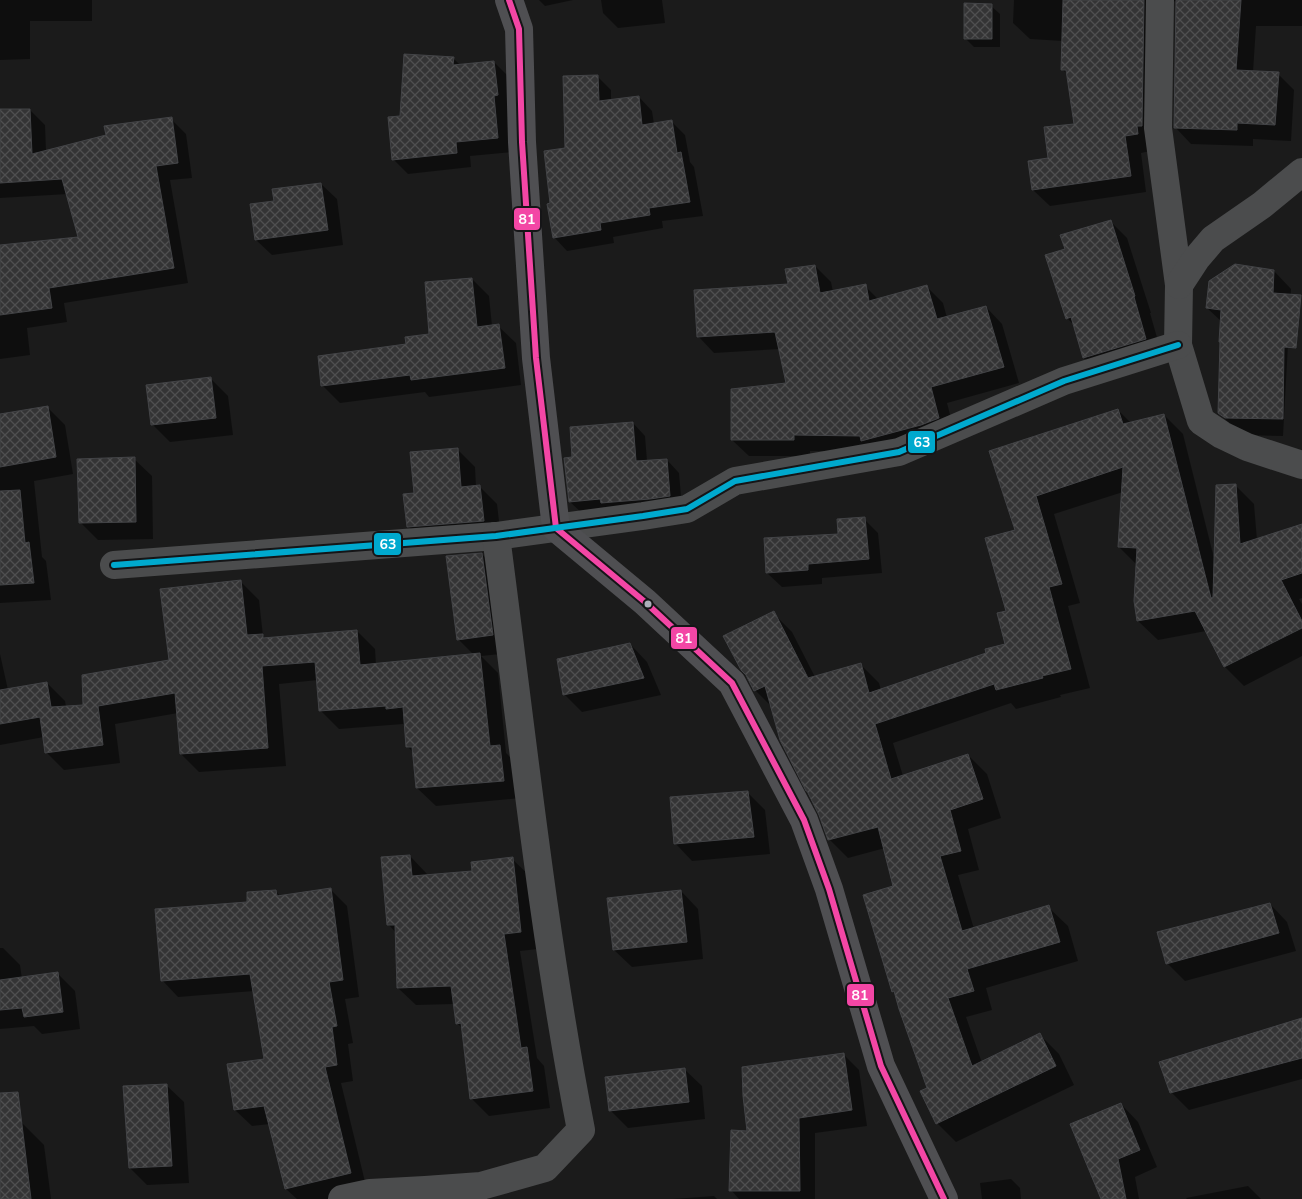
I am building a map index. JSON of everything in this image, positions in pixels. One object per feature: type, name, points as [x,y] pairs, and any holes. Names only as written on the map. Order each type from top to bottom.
[{"type":"main road","points":[[510,0],[519,29],[522,142],[536,358],[556,528],[645,602],[732,683],[804,820],[829,889],[881,1066],[944,1199]]},
{"type":"street","points":[[1160,0],[1158,128],[1179,285],[1178,345],[1201,421],[1222,435],[1246,447],[1302,465]]},
{"type":"street","points":[[1179,285],[1196,258],[1214,239],[1262,206],[1302,172]]},
{"type":"street","points":[[114,565],[496,536],[687,509],[735,482],[899,452],[1064,381],[1178,345]]},
{"type":"street","points":[[342,1199],[370,1193],[481,1186],[545,1168],[580,1130],[547,926],[496,536]]},
{"type":"building","points":[[1063,0],[1144,0],[1142,126],[1137,126],[1138,134],[1125,136],[1131,176],[1032,190],[1028,161],[1048,158],[1044,127],[1074,124],[1066,70],[1061,70]]},
{"type":"building","points":[[1176,0],[1241,0],[1236,70],[1279,72],[1275,125],[1237,123],[1237,130],[1174,128]]},
{"type":"building","points":[[964,3],[992,4],[992,39],[964,39]]},
{"type":"building","points":[[404,54],[454,57],[453,65],[494,61],[498,95],[494,96],[498,138],[456,142],[457,153],[392,160],[388,117],[400,116]]},
{"type":"building","points":[[598,75],[599,101],[639,96],[642,125],[672,120],[677,153],[681,152],[690,202],[649,208],[650,215],[600,223],[601,230],[553,238],[547,204],[550,203],[544,151],[565,148],[563,76]]},
{"type":"building","points":[[0,109],[30,109],[32,154],[106,135],[104,126],[172,117],[178,163],[156,166],[174,268],[49,288],[52,308],[0,315],[0,245],[78,237],[62,179],[0,183]]},
{"type":"building","points":[[321,183],[328,230],[255,240],[250,204],[274,201],[272,189]]},
{"type":"building","points":[[1111,220],[1135,296],[1146,339],[1083,358],[1071,317],[1066,319],[1045,255],[1065,249],[1060,235]]},
{"type":"building","points":[[1235,264],[1274,270],[1273,293],[1301,295],[1296,348],[1284,347],[1283,419],[1225,418],[1218,413],[1221,310],[1206,308],[1209,281]]},
{"type":"building","points":[[815,265],[820,293],[866,284],[869,301],[927,285],[937,319],[986,306],[1004,367],[931,387],[939,418],[921,425],[861,441],[860,436],[794,435],[794,440],[731,440],[731,389],[786,383],[775,332],[697,337],[694,290],[788,284],[785,269]]},
{"type":"building","points":[[472,278],[477,327],[499,324],[505,368],[411,380],[410,375],[321,386],[318,356],[406,344],[405,337],[429,334],[425,282]]},
{"type":"building","points":[[211,377],[216,418],[151,425],[146,385]]},
{"type":"building","points":[[48,406],[56,457],[0,467],[0,414]]},
{"type":"building","points":[[1118,409],[1123,424],[1164,414],[1211,598],[1213,597],[1216,485],[1236,484],[1240,544],[1302,524],[1302,573],[1281,580],[1302,621],[1302,628],[1224,667],[1195,611],[1137,621],[1134,601],[1137,548],[1118,547],[1123,467],[1036,496],[1062,584],[1049,587],[1071,669],[996,690],[994,684],[875,724],[891,779],[968,754],[983,799],[950,810],[961,851],[940,856],[962,931],[1049,905],[1060,942],[967,969],[974,991],[948,998],[972,1066],[1040,1033],[1056,1066],[936,1124],[920,1091],[927,1088],[894,991],[892,992],[863,895],[893,886],[878,827],[828,840],[819,815],[780,740],[765,686],[754,691],[723,636],[774,611],[808,678],[861,663],[869,693],[986,653],[985,649],[1005,644],[997,613],[1006,611],[985,538],[1015,530],[989,451]]},
{"type":"building","points":[[633,422],[636,461],[667,459],[670,496],[601,503],[600,499],[569,502],[564,458],[572,457],[570,427]]},
{"type":"building","points":[[458,448],[461,487],[480,485],[484,521],[407,527],[403,494],[414,493],[410,452]]},
{"type":"building","points":[[135,457],[136,522],[79,523],[77,459]]},
{"type":"building","points":[[20,490],[25,543],[29,542],[34,583],[0,585],[0,491]]},
{"type":"building","points":[[865,517],[869,559],[808,564],[808,570],[766,573],[764,538],[838,534],[837,519]]},
{"type":"building","points":[[482,553],[493,635],[457,640],[446,556]]},
{"type":"building","points":[[241,580],[247,635],[263,634],[263,638],[357,630],[360,665],[480,653],[490,746],[500,745],[504,781],[416,788],[412,747],[406,747],[403,707],[386,709],[386,706],[319,711],[315,662],[262,666],[268,748],[180,754],[175,693],[98,706],[103,745],[45,753],[40,717],[0,724],[0,690],[47,682],[51,707],[83,705],[82,675],[169,660],[160,589]]},
{"type":"building","points":[[630,643],[644,678],[563,695],[557,659]]},
{"type":"building","points":[[748,791],[754,837],[674,844],[670,797]]},
{"type":"building","points":[[410,855],[412,876],[472,871],[471,862],[513,857],[521,932],[504,934],[521,1048],[527,1047],[533,1091],[470,1099],[461,1023],[456,1024],[451,986],[397,988],[395,925],[387,925],[381,857]]},
{"type":"building","points":[[331,888],[343,980],[329,982],[337,1026],[332,1027],[337,1065],[325,1067],[351,1173],[285,1189],[264,1106],[234,1110],[227,1064],[264,1059],[250,974],[161,981],[155,909],[247,902],[247,892],[276,890],[277,896]]},
{"type":"building","points":[[681,890],[687,942],[613,950],[607,898]]},
{"type":"building","points":[[1270,903],[1279,933],[1166,964],[1157,932]]},
{"type":"building","points":[[58,972],[63,1012],[24,1017],[22,1008],[0,1010],[0,980]]},
{"type":"building","points":[[1302,1018],[1302,1058],[1170,1093],[1159,1062]]},
{"type":"building","points":[[844,1053],[852,1110],[799,1118],[800,1191],[729,1191],[731,1130],[747,1131],[742,1067]]},
{"type":"building","points":[[685,1068],[689,1102],[609,1111],[605,1077]]},
{"type":"building","points":[[167,1084],[172,1166],[129,1168],[123,1086]]},
{"type":"building","points":[[18,1092],[31,1199],[0,1199],[0,1093]]},
{"type":"building","points":[[1121,1103],[1140,1150],[1118,1159],[1126,1199],[1101,1199],[1070,1124]]},
{"type":"transit line","name":"81","points":[[509,0],[519,29],[522,142],[536,358],[556,528],[645,602],[732,683],[804,820],[829,889],[881,1066],[944,1199]]},
{"type":"transit line","name":"63","points":[[114,565],[496,536],[687,509],[735,481],[899,452],[1064,381],[1178,345]]}]
